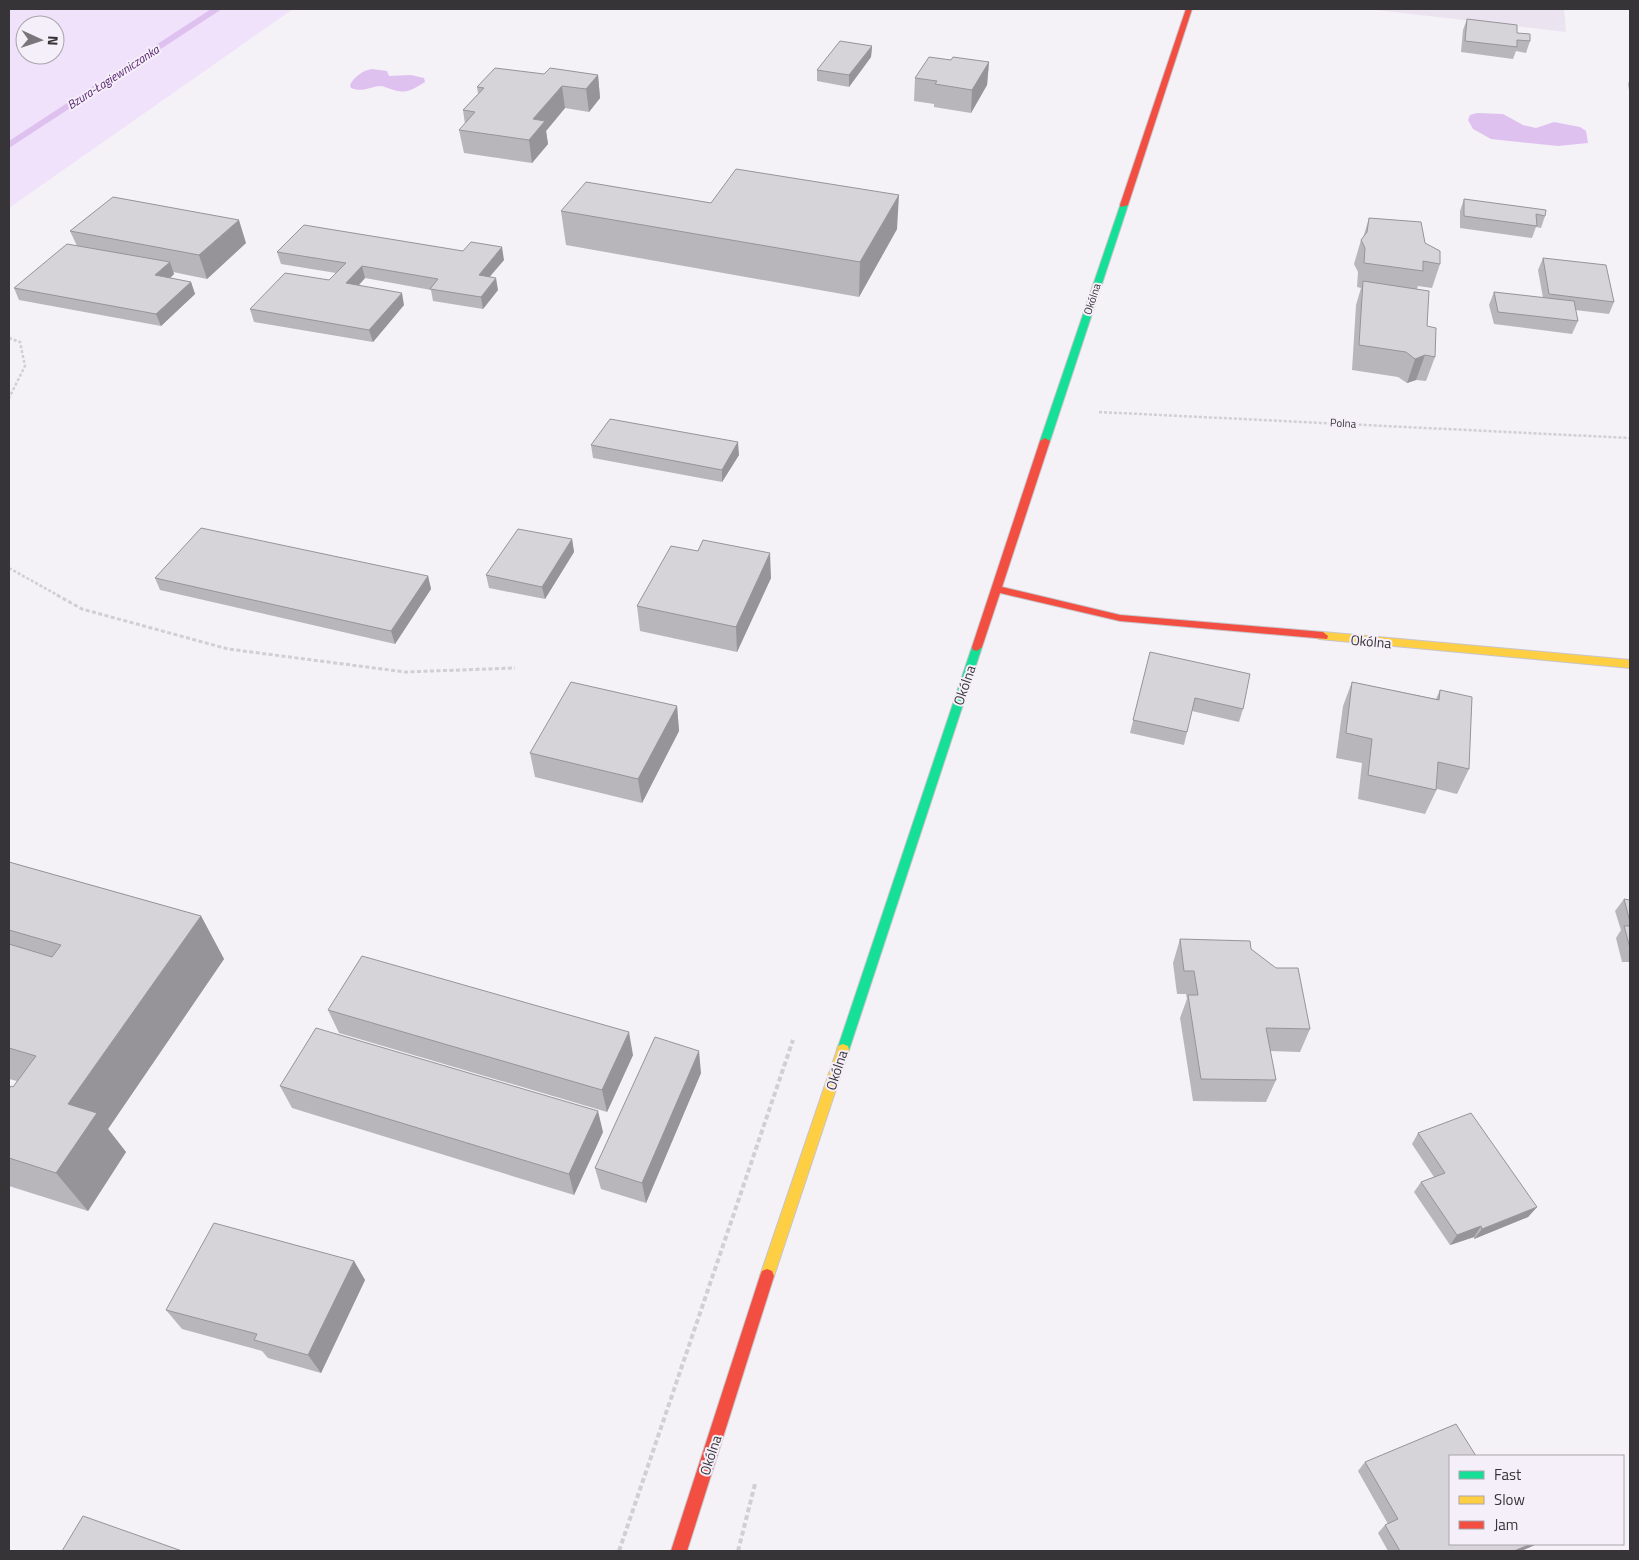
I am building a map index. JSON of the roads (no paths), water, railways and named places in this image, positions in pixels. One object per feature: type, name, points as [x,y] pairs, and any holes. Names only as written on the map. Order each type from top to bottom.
[{"type":"main road","name":"Okólna","points":[[679,1551],[766,1282],[1189,9]]},
{"type":"main road","name":"Okólna","points":[[996,589],[1120,618],[1630,664]]},
{"type":"waterway","name":"Bzura-Łagiewniczanka","points":[[9,145],[217,9]]}]
